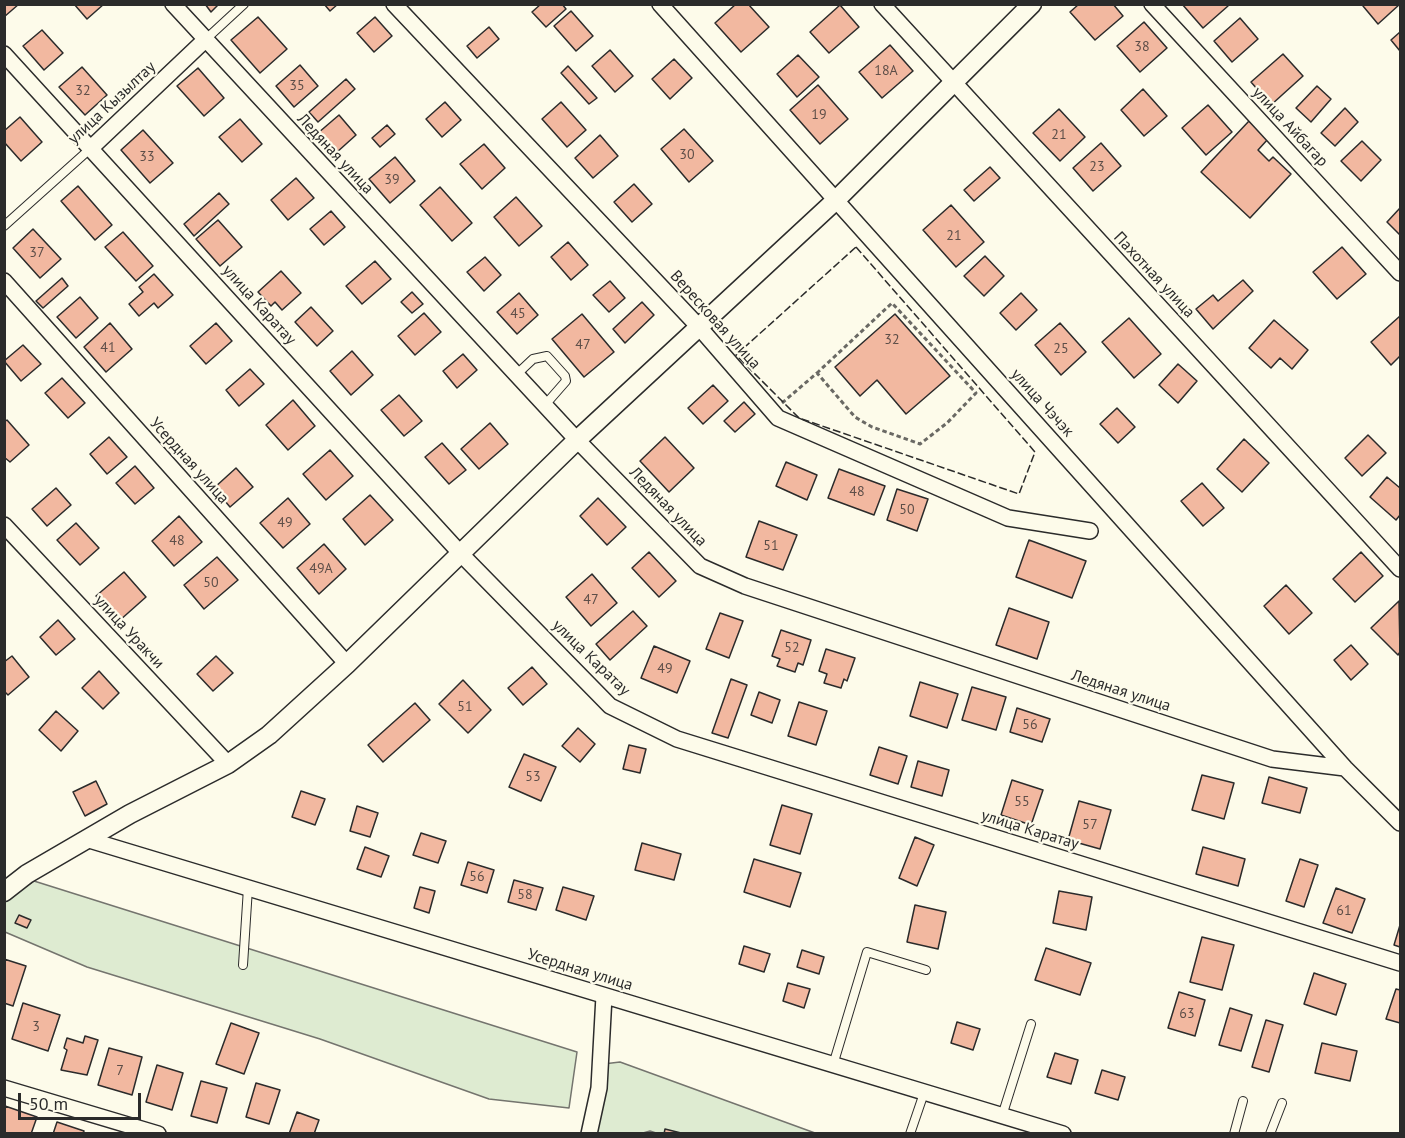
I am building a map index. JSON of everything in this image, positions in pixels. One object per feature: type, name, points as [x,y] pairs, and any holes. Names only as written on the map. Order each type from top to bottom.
[{"type":"street","name":"Ледяная улица","points":[[173,4],[516,375],[700,566],[745,586],[1272,759],[1345,768]]},
{"type":"street","name":"Вересковая улица","points":[[394,4],[699,327],[778,418],[1008,518],[1090,531]]},
{"type":"street","name":"улица Чэчэк","points":[[660,4],[1345,768],[1401,822]]},
{"type":"street","name":"Пахотная улица","points":[[882,4],[1401,569]]},
{"type":"street","points":[[4,892],[27,874],[86,839],[228,764],[269,735],[461,554],[577,440],[836,200],[1032,4]]},
{"type":"street","name":"улица Айбагар","points":[[1152,4],[1401,273]]},
{"type":"street","name":"улица Кызылтау","points":[[91,148],[205,40]]},
{"type":"street","name":"улица Каратау","points":[[4,54],[461,554],[610,706],[677,739],[1401,963]]},
{"type":"street","name":"Усердная улица","points":[[4,281],[346,664]]},
{"type":"street","name":"улица Уракчи","points":[[4,525],[228,764]]},
{"type":"street","name":"Усердная улица","points":[[86,839],[1055,1132]]},
{"type":"street","points":[[589,1134],[599,1089],[604,996]]},
{"type":"street","points":[[4,1088],[158,1134]]},
{"type":"lane","name":"улица Кызылтау","points":[[205,40],[244,4]]},
{"type":"lane","name":"улица Кызылтау","points":[[4,226],[91,148]]},
{"type":"lane","points":[[516,375],[538,356],[547,356],[565,376],[565,386],[545,405]]},
{"type":"lane","points":[[243,965],[248,888]]},
{"type":"lane","points":[[832,1065],[867,952],[926,970]]},
{"type":"lane","points":[[1002,1116],[1031,1024]]},
{"type":"lane","points":[[910,1134],[924,1093]]},
{"type":"lane","points":[[1234,1134],[1243,1101]]},
{"type":"lane","points":[[1270,1134],[1282,1103]]},
{"type":"path","points":[[772,412],[817,374],[892,303],[976,393],[947,423],[920,444],[872,427],[855,417],[817,374]]},
{"type":"green space","points":[[34,881],[577,1052],[569,1108],[489,1099],[320,1039],[87,967],[5,932],[5,900]]},
{"type":"green space","points":[[620,1062],[815,1133],[659,1134],[650,1131],[593,1134],[595,1065]]},
{"type":"building","points":[[4,4],[19,4],[4,17]]},
{"type":"building","points":[[74,4],[104,4],[87,19]]},
{"type":"building","points":[[205,4],[219,4],[211,12]]},
{"type":"building","points":[[324,4],[338,4],[330,11]]},
{"type":"building","points":[[541,4],[562,4],[566,9],[546,27],[532,12]]},
{"type":"building","points":[[736,4],[748,4],[769,27],[741,52],[715,23]]},
{"type":"building","points":[[1079,4],[1113,4],[1123,16],[1095,40],[1070,12]]},
{"type":"building","points":[[1182,4],[1227,4],[1228,6],[1203,28]]},
{"type":"building","points":[[1365,4],[1400,4],[1378,24],[1363,6]]},
{"type":"building","points":[[840,5],[859,27],[829,53],[810,32]]},
{"type":"building","points":[[571,11],[593,36],[576,51],[554,26]]},
{"type":"building","points":[[258,17],[287,49],[260,73],[231,40]]},
{"type":"building","points":[[375,17],[392,36],[374,52],[357,33]]},
{"type":"building","points":[[1240,18],[1258,39],[1232,62],[1214,41]]},
{"type":"building","points":[[1144,22],[1167,48],[1140,72],[1117,46]]},
{"type":"building","points":[[489,27],[499,39],[477,58],[467,46]]},
{"type":"building","points":[[42,30],[63,53],[44,70],[23,46]]},
{"type":"building","points":[[1400,32],[1400,51],[1391,40]]},
{"type":"building","points":[[890,45],[913,71],[882,98],[859,72]]},
{"type":"building","points":[[610,50],[633,76],[615,92],[592,66]]},
{"type":"building","points":[[1283,54],[1303,76],[1271,105],[1251,82]]},
{"type":"building","points":[[798,55],[819,77],[797,97],[777,74]]},
{"type":"building","points":[[674,59],[692,78],[670,99],[652,79]]},
{"type":"building","points":[[300,65],[318,86],[294,107],[276,86]]},
{"type":"building","points":[[568,66],[597,98],[589,104],[561,73]]},
{"type":"building","points":[[82,67],[107,95],[85,115],[59,87]]},
{"type":"building","points":[[198,68],[224,98],[204,116],[177,86]]},
{"type":"building","points":[[346,79],[355,89],[318,122],[309,112]]},
{"type":"building","points":[[818,85],[848,119],[820,144],[790,110]]},
{"type":"building","points":[[1317,86],[1331,99],[1311,122],[1296,108]]},
{"type":"building","points":[[1143,89],[1167,116],[1144,136],[1121,110]]},
{"type":"building","points":[[445,102],[461,120],[442,137],[426,119]]},
{"type":"building","points":[[561,102],[586,130],[567,147],[542,119]]},
{"type":"building","points":[[1208,105],[1232,132],[1206,155],[1182,128]]},
{"type":"building","points":[[1345,108],[1358,122],[1335,146],[1321,133]]},
{"type":"building","points":[[1059,109],[1085,137],[1060,161],[1033,133]]},
{"type":"building","points":[[339,115],[356,135],[336,153],[318,133]]},
{"type":"building","points":[[20,117],[42,142],[21,161],[4,142],[4,131]]},
{"type":"building","points":[[240,119],[262,144],[242,162],[219,137]]},
{"type":"building","points":[[1249,121],[1268,139],[1258,150],[1269,161],[1273,157],[1291,174],[1250,218],[1201,172]]},
{"type":"building","points":[[387,125],[395,134],[380,147],[372,138]]},
{"type":"building","points":[[684,129],[713,161],[689,182],[661,149]]},
{"type":"building","points":[[143,130],[173,163],[150,183],[121,150]]},
{"type":"building","points":[[600,135],[618,156],[593,178],[575,158]]},
{"type":"building","points":[[1362,141],[1381,160],[1361,181],[1341,161]]},
{"type":"building","points":[[1101,143],[1121,166],[1093,191],[1073,168]]},
{"type":"building","points":[[484,144],[505,168],[482,189],[460,164]]},
{"type":"building","points":[[395,157],[415,181],[390,203],[369,179]]},
{"type":"building","points":[[990,167],[1000,178],[974,201],[964,190]]},
{"type":"building","points":[[296,178],[314,198],[288,220],[271,200]]},
{"type":"building","points":[[634,184],[652,204],[632,222],[614,202]]},
{"type":"building","points":[[78,186],[112,225],[95,240],[61,201]]},
{"type":"building","points":[[440,187],[472,223],[452,241],[420,205]]},
{"type":"building","points":[[219,193],[229,204],[194,236],[184,224]]},
{"type":"building","points":[[516,197],[542,226],[519,246],[494,217]]},
{"type":"building","points":[[951,205],[984,242],[956,267],[923,230]]},
{"type":"building","points":[[1400,208],[1400,235],[1387,222]]},
{"type":"building","points":[[331,211],[345,227],[324,245],[310,229]]},
{"type":"building","points":[[218,220],[242,247],[220,266],[196,239]]},
{"type":"building","points":[[33,229],[61,259],[40,278],[13,248]]},
{"type":"building","points":[[123,232],[153,266],[136,281],[105,247]]},
{"type":"building","points":[[568,242],[588,265],[571,280],[551,257]]},
{"type":"building","points":[[1342,247],[1366,274],[1337,299],[1313,272]]},
{"type":"building","points":[[985,256],[1004,276],[984,296],[964,276]]},
{"type":"building","points":[[485,257],[501,275],[484,291],[467,272]]},
{"type":"building","points":[[375,261],[391,279],[362,304],[346,286]]},
{"type":"building","points":[[281,271],[301,293],[282,310],[275,302],[271,306],[258,292]]},
{"type":"building","points":[[154,274],[173,295],[158,308],[154,303],[139,316],[129,304],[143,292],[139,287]]},
{"type":"building","points":[[62,278],[68,286],[43,308],[36,301]]},
{"type":"building","points":[[1243,280],[1253,291],[1213,329],[1196,309],[1213,295],[1218,301]]},
{"type":"building","points":[[610,281],[625,298],[609,312],[593,295]]},
{"type":"building","points":[[412,292],[423,304],[412,313],[401,302]]},
{"type":"building","points":[[519,293],[538,315],[517,334],[497,312]]},
{"type":"building","points":[[1021,293],[1037,310],[1016,330],[1000,313]]},
{"type":"building","points":[[80,297],[98,318],[76,338],[57,317]]},
{"type":"building","points":[[642,302],[654,315],[625,343],[613,329]]},
{"type":"building","points":[[311,307],[333,331],[317,346],[295,322]]},
{"type":"building","points":[[424,313],[441,332],[415,355],[398,336]]},
{"type":"building","points":[[582,314],[614,352],[584,377],[552,339]]},
{"type":"building","points":[[895,314],[950,376],[906,414],[877,380],[860,396],[835,367]]},
{"type":"building","points":[[1400,316],[1400,356],[1391,365],[1371,342]]},
{"type":"building","points":[[1129,318],[1161,354],[1134,378],[1102,342]]},
{"type":"building","points":[[1274,320],[1308,350],[1292,369],[1280,358],[1271,368],[1249,348]]},
{"type":"building","points":[[110,323],[132,349],[106,372],[84,347]]},
{"type":"building","points":[[216,323],[232,341],[206,364],[190,346]]},
{"type":"building","points":[[1060,323],[1086,352],[1061,375],[1035,345]]},
{"type":"building","points":[[23,345],[41,364],[21,381],[4,361]]},
{"type":"building","points":[[352,351],[373,375],[351,395],[330,371]]},
{"type":"building","points":[[463,354],[477,370],[457,388],[443,371]]},
{"type":"building","points":[[1178,364],[1197,381],[1178,403],[1159,385]]},
{"type":"building","points":[[250,369],[264,384],[239,406],[226,390]]},
{"type":"building","points":[[62,378],[85,403],[68,418],[45,393]]},
{"type":"building","points":[[713,385],[728,401],[703,424],[688,408]]},
{"type":"building","points":[[399,395],[422,421],[404,436],[381,410]]},
{"type":"building","points":[[293,400],[315,426],[288,450],[266,425]]},
{"type":"building","points":[[744,402],[755,414],[735,432],[724,421]]},
{"type":"building","points":[[1117,408],[1135,427],[1118,443],[1100,424]]},
{"type":"building","points":[[7,420],[29,445],[10,462],[4,457],[4,422]]},
{"type":"building","points":[[490,423],[508,444],[479,469],[461,449]]},
{"type":"building","points":[[1368,435],[1386,453],[1362,476],[1345,458]]},
{"type":"building","points":[[109,437],[127,457],[107,474],[90,454]]},
{"type":"building","points":[[665,437],[694,468],[669,492],[640,461]]},
{"type":"building","points":[[1244,439],[1269,463],[1242,492],[1217,469]]},
{"type":"building","points":[[442,443],[466,470],[449,484],[425,457]]},
{"type":"building","points":[[330,450],[353,476],[326,500],[303,474]]},
{"type":"building","points":[[786,462],[817,475],[807,500],[776,486]]},
{"type":"building","points":[[135,466],[154,488],[135,504],[116,483]]},
{"type":"building","points":[[236,468],[253,487],[230,507],[214,488]]},
{"type":"building","points":[[839,469],[885,486],[874,515],[828,498]]},
{"type":"building","points":[[1387,477],[1400,488],[1400,515],[1396,520],[1370,497]]},
{"type":"building","points":[[1202,483],[1224,508],[1203,526],[1181,501]]},
{"type":"building","points":[[56,488],[71,505],[47,526],[32,509]]},
{"type":"building","points":[[897,489],[928,499],[917,531],[887,520]]},
{"type":"building","points":[[370,495],[393,520],[365,545],[343,519]]},
{"type":"building","points":[[288,498],[310,524],[283,548],[260,523]]},
{"type":"building","points":[[598,498],[626,527],[607,545],[580,516]]},
{"type":"building","points":[[179,516],[202,542],[174,566],[152,541]]},
{"type":"building","points":[[759,521],[797,535],[783,570],[746,557]]},
{"type":"building","points":[[76,523],[99,548],[80,565],[57,540]]},
{"type":"building","points":[[1029,540],[1086,561],[1072,598],[1016,577]]},
{"type":"building","points":[[324,544],[346,569],[319,594],[297,568]]},
{"type":"building","points":[[649,552],[676,581],[659,597],[632,568]]},
{"type":"building","points":[[1361,552],[1383,576],[1355,602],[1333,579]]},
{"type":"building","points":[[217,557],[238,580],[204,609],[184,585]]},
{"type":"building","points":[[124,572],[146,597],[119,621],[96,596]]},
{"type":"building","points":[[592,574],[617,603],[591,626],[566,597]]},
{"type":"building","points":[[1286,585],[1312,613],[1289,634],[1264,606]]},
{"type":"building","points":[[1399,601],[1400,652],[1398,655],[1371,628]]},
{"type":"building","points":[[1009,608],[1049,622],[1037,659],[996,645]]},
{"type":"building","points":[[633,611],[647,626],[610,660],[596,644]]},
{"type":"building","points":[[720,613],[743,621],[729,658],[706,649]]},
{"type":"building","points":[[58,620],[75,639],[56,655],[40,637]]},
{"type":"building","points":[[781,630],[811,640],[803,665],[798,663],[795,672],[777,666],[780,659],[772,656]]},
{"type":"building","points":[[1351,645],[1368,664],[1351,680],[1334,660]]},
{"type":"building","points":[[654,646],[690,661],[677,693],[641,678]]},
{"type":"building","points":[[826,649],[855,658],[847,681],[844,679],[841,688],[824,683],[827,674],[819,671]]},
{"type":"building","points":[[12,656],[29,677],[8,695],[4,691],[4,662]]},
{"type":"building","points":[[216,656],[233,673],[213,691],[197,674]]},
{"type":"building","points":[[532,667],[547,684],[523,705],[508,688]]},
{"type":"building","points":[[99,671],[119,693],[103,709],[82,688]]},
{"type":"building","points":[[731,679],[747,685],[728,738],[712,733]]},
{"type":"building","points":[[463,680],[491,710],[468,733],[439,704]]},
{"type":"building","points":[[920,682],[958,694],[947,728],[910,716]]},
{"type":"building","points":[[972,687],[1006,697],[996,730],[962,720]]},
{"type":"building","points":[[759,692],[780,700],[772,723],[751,715]]},
{"type":"building","points":[[799,702],[827,711],[816,745],[788,736]]},
{"type":"building","points":[[415,703],[430,720],[383,762],[368,745]]},
{"type":"building","points":[[1017,708],[1050,719],[1042,742],[1010,732]]},
{"type":"building","points":[[56,711],[78,731],[61,751],[39,730]]},
{"type":"building","points":[[578,728],[595,744],[580,762],[562,746]]},
{"type":"building","points":[[629,745],[646,749],[640,773],[623,769]]},
{"type":"building","points":[[879,747],[907,756],[898,784],[870,775]]},
{"type":"building","points":[[524,754],[556,767],[541,801],[509,787]]},
{"type":"building","points":[[918,761],[949,770],[942,796],[911,787]]},
{"type":"building","points":[[1202,775],[1234,783],[1224,819],[1192,810]]},
{"type":"building","points":[[1269,777],[1307,788],[1300,813],[1262,803]]},
{"type":"building","points":[[1012,780],[1043,790],[1031,825],[1001,815]]},
{"type":"building","points":[[96,781],[107,804],[85,816],[73,792]]},
{"type":"building","points":[[301,791],[325,799],[315,825],[292,817]]},
{"type":"building","points":[[1079,801],[1111,810],[1100,849],[1068,840]]},
{"type":"building","points":[[782,805],[812,814],[800,854],[770,845]]},
{"type":"building","points":[[357,806],[378,813],[370,837],[350,831]]},
{"type":"building","points":[[421,833],[446,841],[438,863],[413,855]]},
{"type":"building","points":[[915,837],[934,845],[917,886],[899,878]]},
{"type":"building","points":[[642,843],[681,854],[674,880],[635,870]]},
{"type":"building","points":[[365,847],[389,856],[381,877],[357,869]]},
{"type":"building","points":[[1203,847],[1245,859],[1238,886],[1196,874]]},
{"type":"building","points":[[754,859],[801,873],[790,907],[744,892]]},
{"type":"building","points":[[1300,859],[1318,865],[1304,907],[1286,901]]},
{"type":"building","points":[[468,862],[494,870],[487,893],[461,885]]},
{"type":"building","points":[[514,880],[543,888],[536,910],[508,902]]},
{"type":"building","points":[[420,887],[435,891],[429,913],[414,908]]},
{"type":"building","points":[[563,887],[594,896],[586,920],[556,910]]},
{"type":"building","points":[[1336,888],[1365,899],[1352,933],[1323,923]]},
{"type":"building","points":[[1059,891],[1092,897],[1086,930],[1053,923]]},
{"type":"building","points":[[915,905],[946,912],[938,949],[907,942]]},
{"type":"building","points":[[19,915],[31,920],[27,928],[15,923]]},
{"type":"building","points":[[1400,925],[1400,947],[1394,945]]},
{"type":"building","points":[[1202,937],[1234,945],[1222,990],[1190,982]]},
{"type":"building","points":[[744,946],[770,954],[764,972],[739,964]]},
{"type":"building","points":[[1046,948],[1091,963],[1080,995],[1035,980]]},
{"type":"building","points":[[802,950],[824,957],[819,974],[797,967]]},
{"type":"building","points":[[4,959],[26,966],[13,1006],[4,1003]]},
{"type":"building","points":[[1314,973],[1346,984],[1336,1015],[1304,1004]]},
{"type":"building","points":[[788,983],[810,989],[804,1008],[783,1001]]},
{"type":"building","points":[[1396,989],[1400,990],[1400,1023],[1386,1019]]},
{"type":"building","points":[[1179,992],[1205,1000],[1195,1036],[1168,1028]]},
{"type":"building","points":[[23,1003],[60,1015],[48,1051],[12,1039]]},
{"type":"building","points":[[1230,1008],[1252,1015],[1241,1051],[1219,1045]]},
{"type":"building","points":[[1266,1020],[1283,1025],[1269,1072],[1252,1067]]},
{"type":"building","points":[[957,1022],[980,1029],[973,1050],[951,1043]]},
{"type":"building","points":[[231,1023],[259,1033],[244,1074],[216,1064]]},
{"type":"building","points":[[85,1036],[98,1040],[87,1075],[61,1070],[67,1050],[64,1048],[67,1038],[83,1043]]},
{"type":"building","points":[[1322,1043],[1357,1051],[1350,1081],[1315,1073]]},
{"type":"building","points":[[109,1048],[142,1057],[132,1095],[98,1085]]},
{"type":"building","points":[[1055,1053],[1078,1060],[1071,1084],[1047,1077]]},
{"type":"building","points":[[157,1065],[183,1073],[172,1110],[146,1102]]},
{"type":"building","points":[[1102,1070],[1125,1077],[1118,1100],[1095,1093]]},
{"type":"building","points":[[201,1081],[227,1088],[217,1123],[191,1116]]},
{"type":"building","points":[[256,1083],[280,1090],[269,1124],[246,1117]]},
{"type":"building","points":[[5,1106],[37,1117],[31,1134],[4,1134]]},
{"type":"building","points":[[297,1112],[319,1120],[314,1134],[289,1134]]},
{"type":"building","points":[[57,1122],[84,1131],[83,1134],[53,1134]]},
{"type":"building","points":[[665,1129],[685,1134],[664,1134]]},
{"type":"fence","points":[[856,247],[1035,452],[1019,494],[799,418],[736,355],[856,247]]}]
